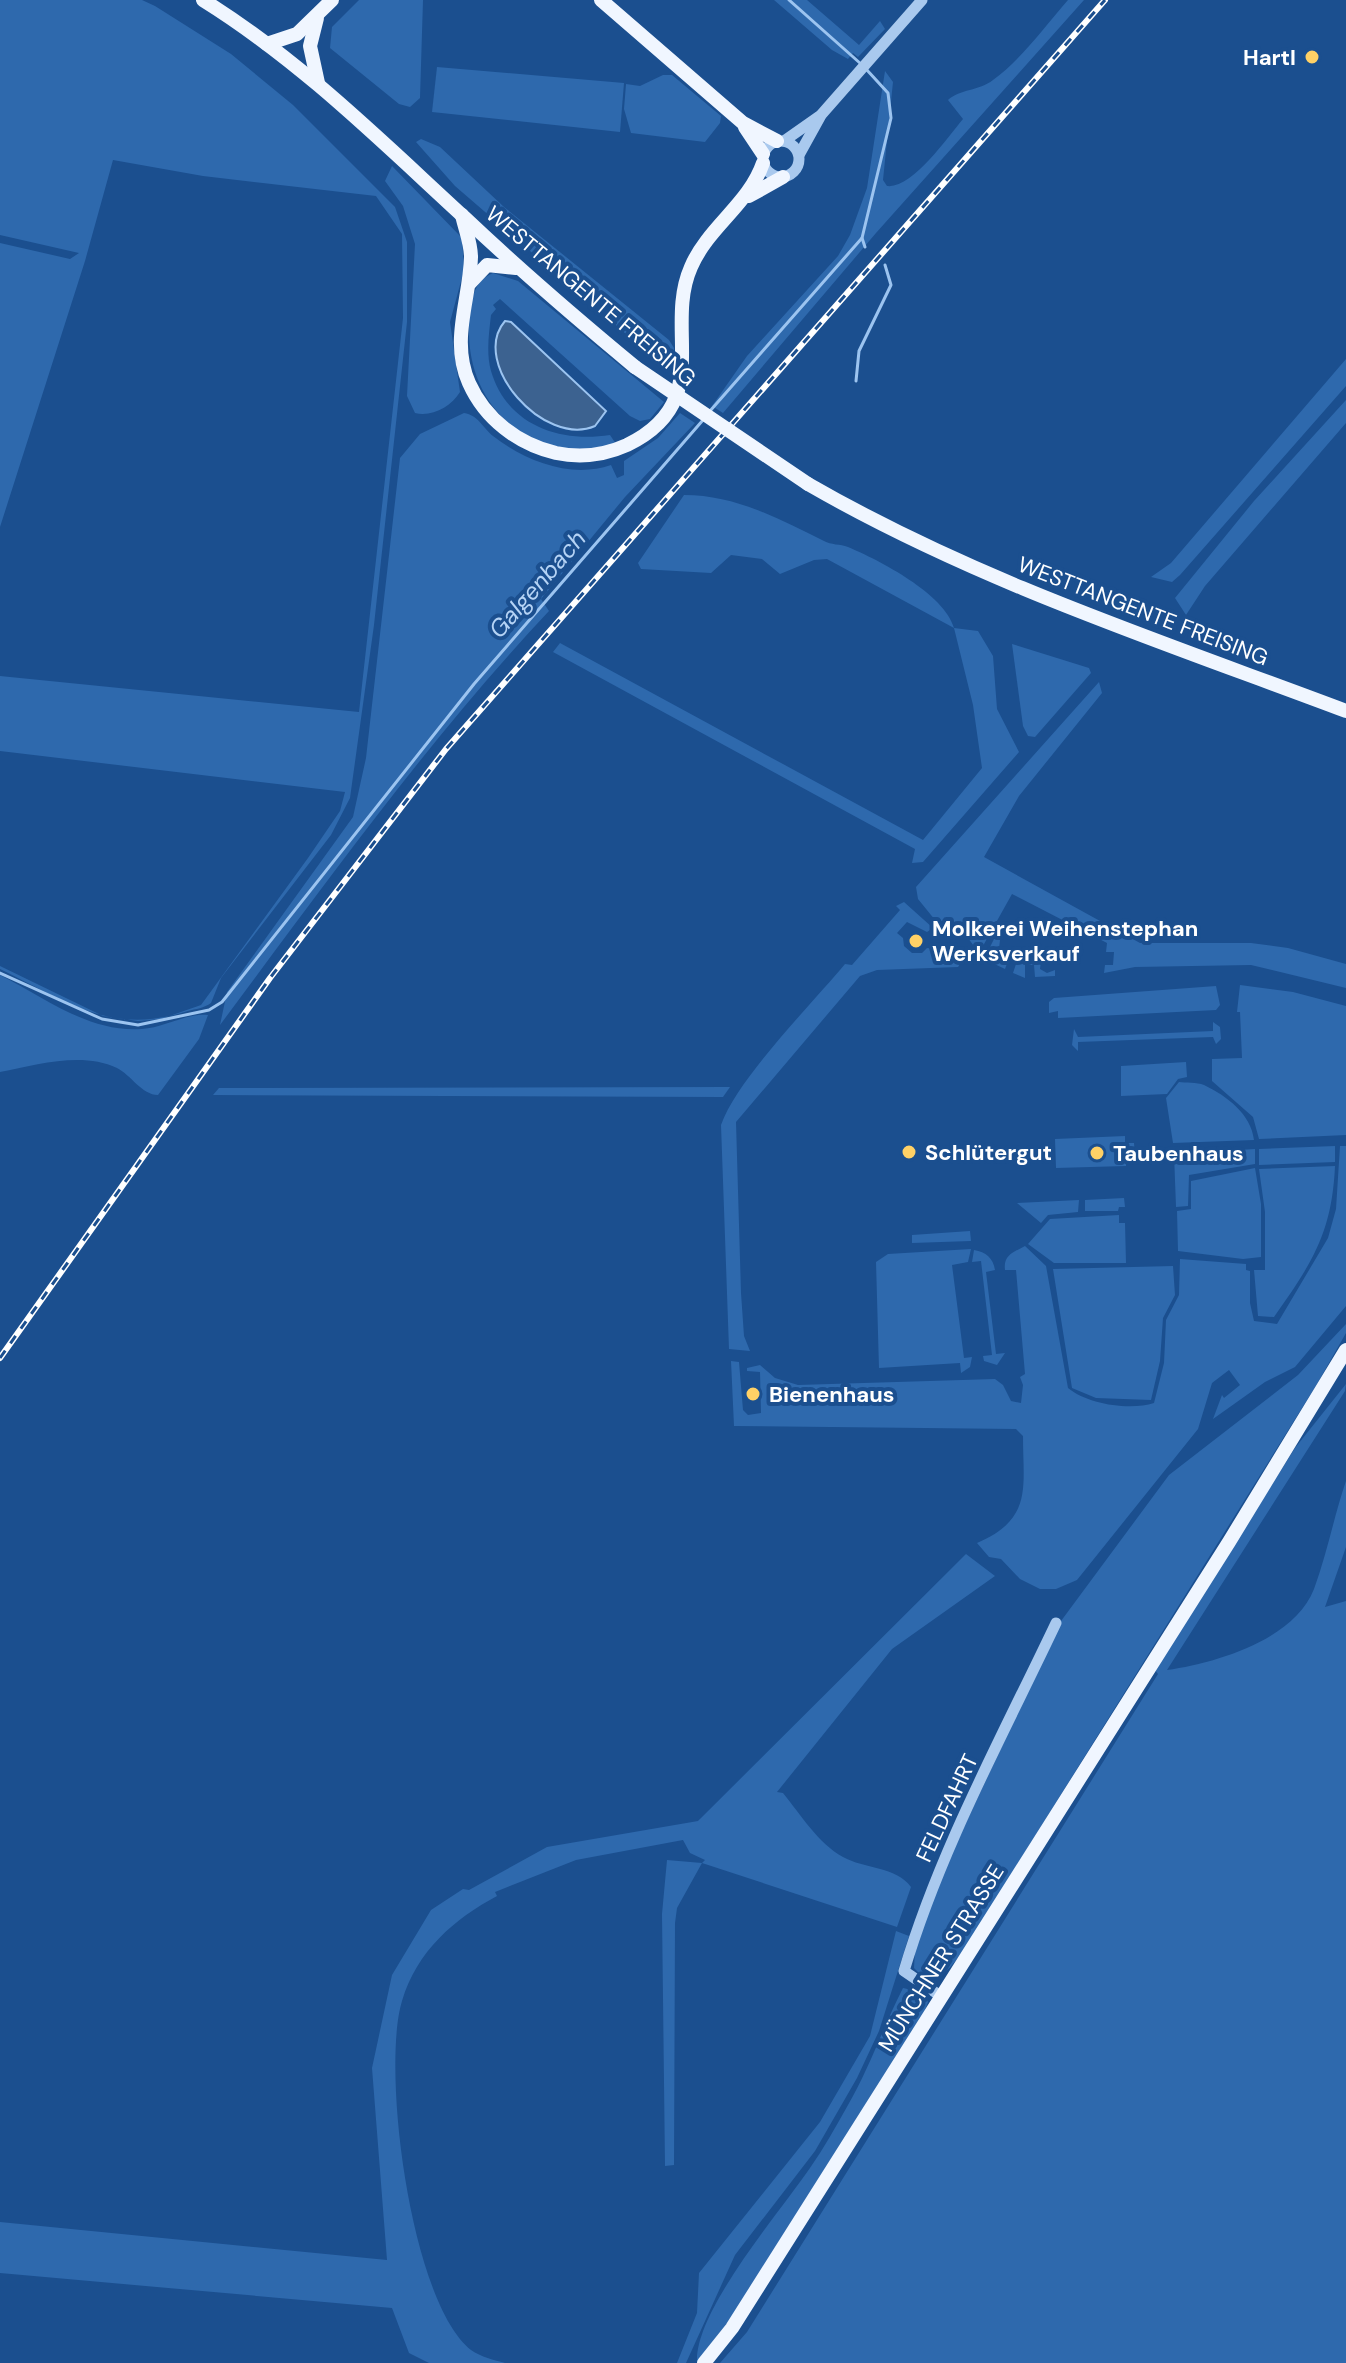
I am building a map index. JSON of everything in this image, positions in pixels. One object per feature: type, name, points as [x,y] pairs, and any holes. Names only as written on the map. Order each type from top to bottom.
[{"type":"main road","name":"WESTTANGENTE FREISING","points":[[203,0],[267,44],[377,134],[521,270],[635,367],[808,484],[887,528],[976,571],[1346,711]]},
{"type":"main road","points":[[267,44],[297,34],[332,0]]},
{"type":"main road","points":[[601,0],[743,123],[780,141]]},
{"type":"main road","points":[[318,15],[310,46],[318,84]]},
{"type":"main road","points":[[462,215],[471,255],[460,320],[462,355],[469,382],[491,415],[511,433],[548,451],[575,456],[605,453],[642,436],[670,407],[683,372],[688,276],[703,246],[743,201],[763,158],[743,123]]},
{"type":"main road","points":[[743,201],[783,177]]},
{"type":"main road","points":[[468,287],[487,265],[499,264],[521,270]]},
{"type":"main road","name":"MÜNCHNER STRASSE","points":[[704,2363],[740,2315],[942,1997],[1346,1350]]},
{"type":"street","points":[[821,115],[780,141],[763,158],[773,175],[783,177],[796,169],[799,155],[821,115],[922,0]]},
{"type":"street","points":[[780,141],[794,145],[799,155]]},
{"type":"street","name":"FELDFAHRT","points":[[942,1997],[904,1971],[907,1959],[935,1881],[1056,1623]]},
{"type":"shaded area","points":[[0,0],[142,0],[155,6],[231,54],[293,105],[395,207],[407,242],[407,322],[374,625],[350,798],[331,835],[221,978],[211,1003],[174,1014],[201,1005],[340,811],[345,792],[0,751],[0,676],[359,712],[403,318],[402,234],[376,196],[203,176],[113,160],[85,261],[0,527],[0,243],[70,259],[79,253],[0,235]]},
{"type":"shaded area","points":[[359,0],[423,0],[420,98],[410,107],[399,104],[330,48],[332,27]]},
{"type":"shaded area","points":[[774,0],[807,0],[859,45],[880,21],[885,29],[858,57],[853,53],[848,59],[832,50]]},
{"type":"shaded area","points":[[1068,0],[1084,0],[876,233],[723,413],[712,406],[747,356],[838,256],[850,235],[867,188],[885,71],[893,82],[883,180],[887,186],[897,185],[918,171],[963,119],[948,100],[988,84],[1004,72]]},
{"type":"shaded area","points":[[437,67],[624,83],[620,132],[432,112]]},
{"type":"shaded area","points":[[663,75],[672,75],[721,116],[720,123],[705,142],[631,133],[624,109],[626,84],[640,86]]},
{"type":"shaded area","points":[[421,139],[440,147],[504,207],[669,340],[674,348],[671,373],[455,186],[416,142]]},
{"type":"shaded area","points":[[392,166],[462,238],[464,270],[450,322],[460,392],[446,406],[428,414],[415,413],[407,396],[415,244],[403,206],[385,181]]},
{"type":"shaded area","points":[[493,273],[518,281],[664,402],[650,419],[640,421],[630,416],[500,299],[493,305],[496,309],[491,315],[489,357],[491,371],[509,405],[522,417],[554,433],[591,437],[610,435],[616,444],[565,450],[528,437],[510,425],[485,394],[471,356],[472,300],[479,284]]},
{"type":"shaded area","points":[[505,321],[511,322],[606,411],[595,426],[575,430],[554,425],[517,398],[504,378],[497,358],[496,338]]},
{"type":"shaded area","points":[[1346,359],[1346,386],[1180,575],[1172,582],[1151,577],[1171,563]]},
{"type":"shaded area","points":[[1346,400],[1346,423],[1205,586],[1186,615],[1175,598],[1254,501]]},
{"type":"shaded area","points":[[464,413],[477,419],[506,445],[534,460],[580,470],[611,465],[617,478],[624,475],[624,461],[658,438],[680,413],[695,423],[625,497],[541,599],[549,611],[419,762],[220,1025],[227,992],[353,817],[366,758],[400,458],[420,434]]},
{"type":"shaded area","points":[[684,495],[739,504],[827,542],[861,553],[893,569],[925,591],[948,615],[954,628],[827,559],[814,560],[780,574],[762,559],[731,555],[711,573],[641,569],[638,563]]},
{"type":"shaded area","points":[[954,628],[978,631],[993,656],[997,709],[1019,752],[923,862],[912,863],[915,849],[553,652],[560,643],[923,840],[982,768],[973,705]]},
{"type":"shaded area","points":[[1012,644],[1089,668],[1091,673],[1035,737],[1028,736],[1023,726]]},
{"type":"shaded area","points":[[1099,682],[1102,693],[1019,796],[984,857],[1140,943],[1251,943],[1288,948],[1346,964],[1346,988],[1251,965],[1135,967],[1104,973],[1105,965],[1113,965],[1114,952],[1106,952],[1107,943],[1012,894],[979,953],[960,927],[948,936],[918,899],[916,887]]},
{"type":"shaded area","points":[[904,902],[933,928],[927,932],[907,922],[897,933],[903,938],[904,946],[912,953],[922,953],[927,948],[936,949],[940,955],[954,956],[960,964],[958,967],[877,970],[860,976],[736,1122],[741,1293],[744,1336],[750,1351],[729,1349],[721,1125],[742,1086],[776,1043],[845,964],[852,965],[900,910],[896,906]]},
{"type":"shaded area","points":[[995,937],[1000,940],[999,949],[1012,951],[1015,958],[1023,957],[1026,946],[1042,953],[1040,969],[1047,973],[1055,970],[1055,976],[1035,977],[1034,965],[1025,965],[1025,978],[1013,973],[1016,964],[1008,961],[1005,969],[984,959]]},
{"type":"shaded area","points":[[0,966],[98,1014],[47,993],[0,969]]},
{"type":"shaded area","points":[[0,975],[86,1020],[123,1029],[142,1029],[208,1015],[199,1039],[158,1095],[147,1092],[117,1068],[89,1060],[44,1063],[0,1072]]},
{"type":"shaded area","points":[[1240,985],[1293,992],[1346,1006],[1346,1135],[1259,1139],[1253,1117],[1212,1081],[1212,1059],[1242,1058],[1240,1012],[1237,1012]]},
{"type":"shaded area","points":[[1216,986],[1220,1005],[1216,1010],[1058,1018],[1058,1011],[1049,1013],[1049,1002],[1054,998]]},
{"type":"shaded area","points":[[174,1014],[161,1019],[138,1021],[113,1017],[136,1020]]},
{"type":"shaded area","points":[[1213,1022],[1220,1027],[1221,1039],[1216,1044],[1213,1037],[1078,1042],[1078,1051],[1072,1045],[1074,1029],[1078,1037],[1213,1031]]},
{"type":"shaded area","points":[[1186,1062],[1187,1077],[1178,1079],[1167,1094],[1121,1096],[1121,1066]]},
{"type":"shaded area","points":[[1179,1082],[1204,1085],[1229,1100],[1248,1122],[1254,1140],[1173,1143],[1166,1098]]},
{"type":"shaded area","points":[[730,1087],[723,1097],[213,1095],[219,1088]]},
{"type":"shaded area","points":[[1125,1136],[1125,1143],[1134,1143],[1135,1157],[1126,1158],[1126,1166],[1056,1168],[1055,1139]]},
{"type":"shaded area","points":[[1335,1146],[1335,1162],[1259,1165],[1259,1149]]},
{"type":"shaded area","points":[[1340,1146],[1346,1146],[1346,1306],[1295,1367],[1265,1382],[1213,1419],[1222,1395],[1224,1398],[1240,1385],[1229,1370],[1212,1383],[1198,1429],[1077,1580],[1056,1589],[1040,1589],[1020,1579],[1001,1559],[989,1557],[977,1543],[1008,1523],[1021,1500],[1023,1436],[1016,1429],[734,1426],[731,1361],[739,1362],[743,1410],[748,1415],[761,1413],[760,1372],[747,1371],[747,1368],[760,1365],[775,1378],[798,1385],[995,1379],[1003,1385],[1011,1401],[1021,1403],[1023,1385],[1020,1377],[1025,1374],[1016,1270],[1005,1270],[1005,1265],[1010,1255],[1025,1246],[1046,1266],[1068,1388],[1097,1402],[1133,1406],[1154,1403],[1164,1363],[1166,1320],[1179,1295],[1180,1259],[1246,1264],[1246,1270],[1250,1271],[1250,1303],[1254,1321],[1277,1324],[1328,1238],[1336,1209]]},
{"type":"shaded area","points":[[1255,1149],[1255,1164],[1189,1175],[1188,1206],[1176,1207],[1174,1154]]},
{"type":"shaded area","points":[[1335,1166],[1330,1210],[1318,1246],[1274,1317],[1258,1316],[1254,1270],[1265,1270],[1265,1212],[1259,1169]]},
{"type":"shaded area","points":[[1255,1168],[1261,1204],[1261,1257],[1243,1259],[1178,1251],[1177,1211],[1191,1209],[1191,1181]]},
{"type":"shaded area","points":[[1124,1198],[1125,1207],[1119,1207],[1118,1211],[1085,1211],[1085,1200]]},
{"type":"shaded area","points":[[1079,1200],[1078,1212],[1048,1215],[1041,1223],[1017,1203]]},
{"type":"shaded area","points":[[1119,1215],[1119,1223],[1125,1223],[1126,1263],[1054,1263],[1028,1244],[1050,1219]]},
{"type":"shaded area","points":[[970,1231],[971,1241],[912,1243],[912,1235]]},
{"type":"shaded area","points":[[971,1249],[968,1262],[952,1265],[964,1358],[972,1357],[970,1367],[961,1373],[960,1363],[879,1368],[876,1262],[888,1254]]},
{"type":"shaded area","points":[[974,1250],[988,1256],[995,1270],[986,1272],[996,1354],[1005,1353],[997,1365],[984,1361],[983,1356],[992,1355],[981,1261],[972,1262]]},
{"type":"shaded area","points":[[1173,1266],[1175,1295],[1163,1318],[1160,1361],[1151,1400],[1096,1398],[1072,1388],[1053,1269]]},
{"type":"shaded area","points":[[1346,1324],[1346,1333],[1317,1384],[962,1953],[941,1975],[924,1978],[914,1968],[915,1948],[940,1878],[1061,1621],[1169,1475],[1298,1375]]},
{"type":"shaded area","points":[[1346,1384],[1345,1391],[1167,1670],[1208,1662],[1251,1646],[1272,1635],[1304,1607],[1323,1562],[1346,1481],[1346,1547],[1325,1607],[1346,1601],[1346,2363],[720,2363],[747,2332],[1158,1674],[1155,1670],[1295,1448]]},
{"type":"shaded area","points":[[966,1554],[995,1576],[892,1649],[777,1792],[783,1793],[810,1828],[834,1851],[851,1861],[888,1871],[905,1880],[911,1887],[897,1927],[702,1863],[705,1860],[690,1853],[683,1840],[576,1860],[495,1892],[497,1896],[466,1915],[439,1938],[409,1983],[396,2034],[395,2078],[406,2184],[417,2237],[432,2285],[450,2324],[471,2350],[505,2363],[429,2363],[409,2353],[392,2308],[0,2273],[0,2222],[387,2260],[372,2068],[392,1975],[431,1910],[463,1889],[469,1890],[547,1847],[698,1821]]},
{"type":"shaded area","points":[[667,1860],[702,1863],[677,1908],[675,1923],[674,2165],[665,2166],[662,1914]]},
{"type":"shaded area","points":[[896,1931],[909,1936],[879,2031],[857,2078],[815,2151],[735,2255],[686,2363],[677,2363],[697,2313],[699,2273],[820,2122],[870,2036]]},
{"type":"shaded area","points":[[903,1988],[925,1993],[928,2002],[925,2010],[730,2319],[697,2362],[700,2341],[724,2289],[830,2137],[863,2076]]},
{"type":"waterway","name":"Galgenbach","points":[[789,0],[861,64]]},
{"type":"waterway","name":"Galgenbach","points":[[710,411],[862,238],[891,118],[888,93],[866,69]]},
{"type":"waterway","points":[[862,238],[865,247]]},
{"type":"waterway","points":[[856,381],[859,351],[891,285],[885,265]]},
{"type":"waterway","name":"Galgenbach","points":[[0,973],[102,1019],[138,1025],[209,1010],[222,1002],[474,684],[703,420]]},
{"type":"railway","points":[[0,1358],[270,978],[446,749],[1105,0]]},
{"type":"place","name":"Hartl","points":[[1312,57]]},
{"type":"place","name":"Molkerei Weihenstephan Werksverkauf","points":[[916,941]]},
{"type":"place","name":"Schlütergut","points":[[909,1152]]},
{"type":"place","name":"Taubenhaus","points":[[1097,1153]]},
{"type":"place","name":"Bienenhaus","points":[[753,1394]]}]
